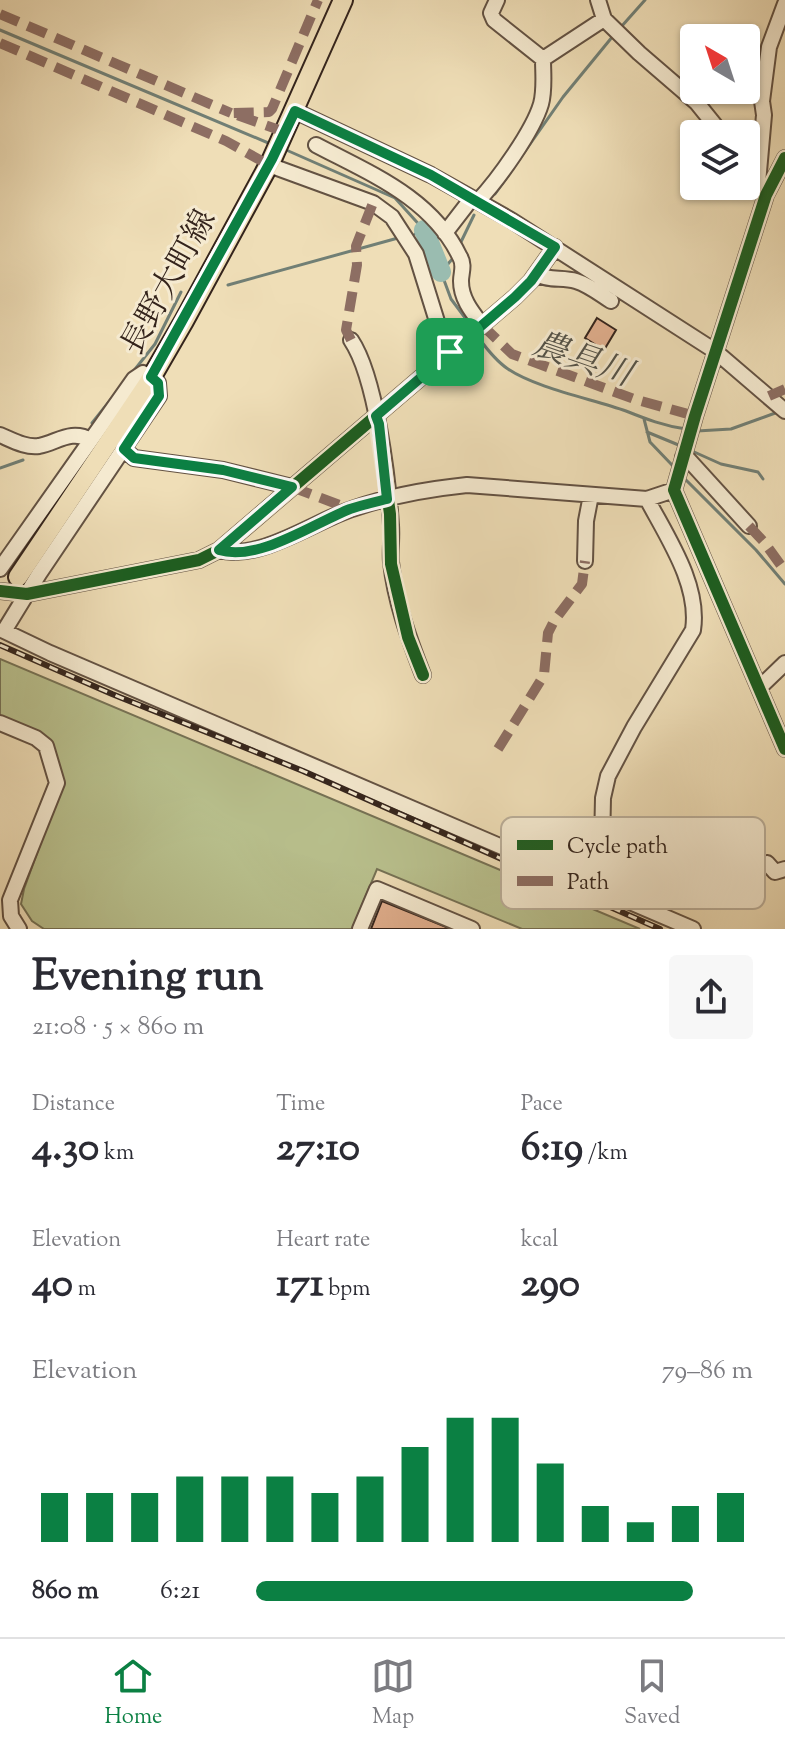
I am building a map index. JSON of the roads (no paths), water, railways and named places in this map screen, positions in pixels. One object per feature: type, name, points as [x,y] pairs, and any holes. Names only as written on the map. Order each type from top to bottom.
[{"type":"main road","name":"長野大町線","points":[[18,577],[151,377],[271,162],[343,0]]},
{"type":"street","points":[[497,0],[492,17],[543,59]]},
{"type":"street","points":[[598,0],[604,19],[697,103],[711,120]]},
{"type":"street","points":[[760,135],[764,125],[762,101],[769,47],[784,8],[770,0]]},
{"type":"street","points":[[543,59],[604,19]]},
{"type":"street","points":[[449,239],[475,200],[490,189],[533,122],[542,102],[543,59]]},
{"type":"street","points":[[295,111],[431,175],[555,247],[715,351],[780,406]]},
{"type":"street","points":[[316,145],[403,191],[449,239],[462,259],[464,300],[480,327]]},
{"type":"street","points":[[785,158],[766,195],[674,490],[785,749]]},
{"type":"street","points":[[271,162],[373,203],[392,217],[416,254],[444,344],[453,350]]},
{"type":"street","points":[[760,186],[766,195]]},
{"type":"street","points":[[0,591],[27,594],[174,566],[199,560],[219,550],[515,297],[555,247]]},
{"type":"street","points":[[536,274],[583,284],[611,301]]},
{"type":"street","points":[[351,340],[362,361],[379,424],[392,530],[391,564],[408,637],[423,675]]},
{"type":"street","points":[[0,569],[134,379],[143,373],[151,377],[158,383],[159,396],[4,631],[78,666],[501,845]]},
{"type":"street","points":[[0,435],[26,446],[39,446],[77,434],[91,440]]},
{"type":"street","points":[[124,449],[134,458],[223,470],[292,487]]},
{"type":"street","points":[[684,454],[749,526]]},
{"type":"street","points":[[219,550],[256,548],[301,533],[350,509],[425,490],[467,485],[647,499],[674,490]]},
{"type":"street","points":[[585,561],[586,521],[591,495]]},
{"type":"street","points":[[603,817],[608,776],[693,630],[694,619],[683,569],[647,499]]},
{"type":"street","points":[[759,688],[785,663]]},
{"type":"street","points":[[0,723],[36,738],[46,746],[57,783],[4,909],[19,929]]},
{"type":"street","points":[[767,863],[775,872],[785,869]]},
{"type":"street","points":[[360,929],[377,889],[472,929]]},
{"type":"street","points":[[648,909],[693,929]]},
{"type":"waterway","points":[[621,27],[645,0]]},
{"type":"waterway","name":"農具川","points":[[0,30],[273,145]]},
{"type":"waterway","points":[[495,194],[563,97],[613,36]]},
{"type":"waterway","name":"農具川","points":[[284,149],[395,198],[424,230],[415,234]]},
{"type":"waterway","points":[[459,246],[474,215]]},
{"type":"waterway","name":"農具川","points":[[424,230],[441,272]]},
{"type":"waterway","points":[[228,285],[398,238]]},
{"type":"waterway","name":"農具川","points":[[454,257],[441,272],[451,299],[472,327]]},
{"type":"waterway","points":[[132,373],[155,344],[181,292]]},
{"type":"waterway","name":"農具川","points":[[478,337],[504,366],[533,382],[655,422],[686,429]]},
{"type":"waterway","points":[[92,423],[112,398]]},
{"type":"waterway","name":"農具川","points":[[697,431],[731,429],[778,412]]},
{"type":"waterway","points":[[644,419],[650,442],[672,465]]},
{"type":"waterway","points":[[647,432],[681,446]]},
{"type":"waterway","points":[[692,451],[721,464],[758,472],[763,479]]},
{"type":"waterway","points":[[0,468],[23,460]]},
{"type":"waterway","points":[[686,480],[756,550],[785,584]]},
{"type":"railway","points":[[0,645],[303,771],[501,859]]},
{"type":"railway","points":[[615,909],[660,929]]}]
